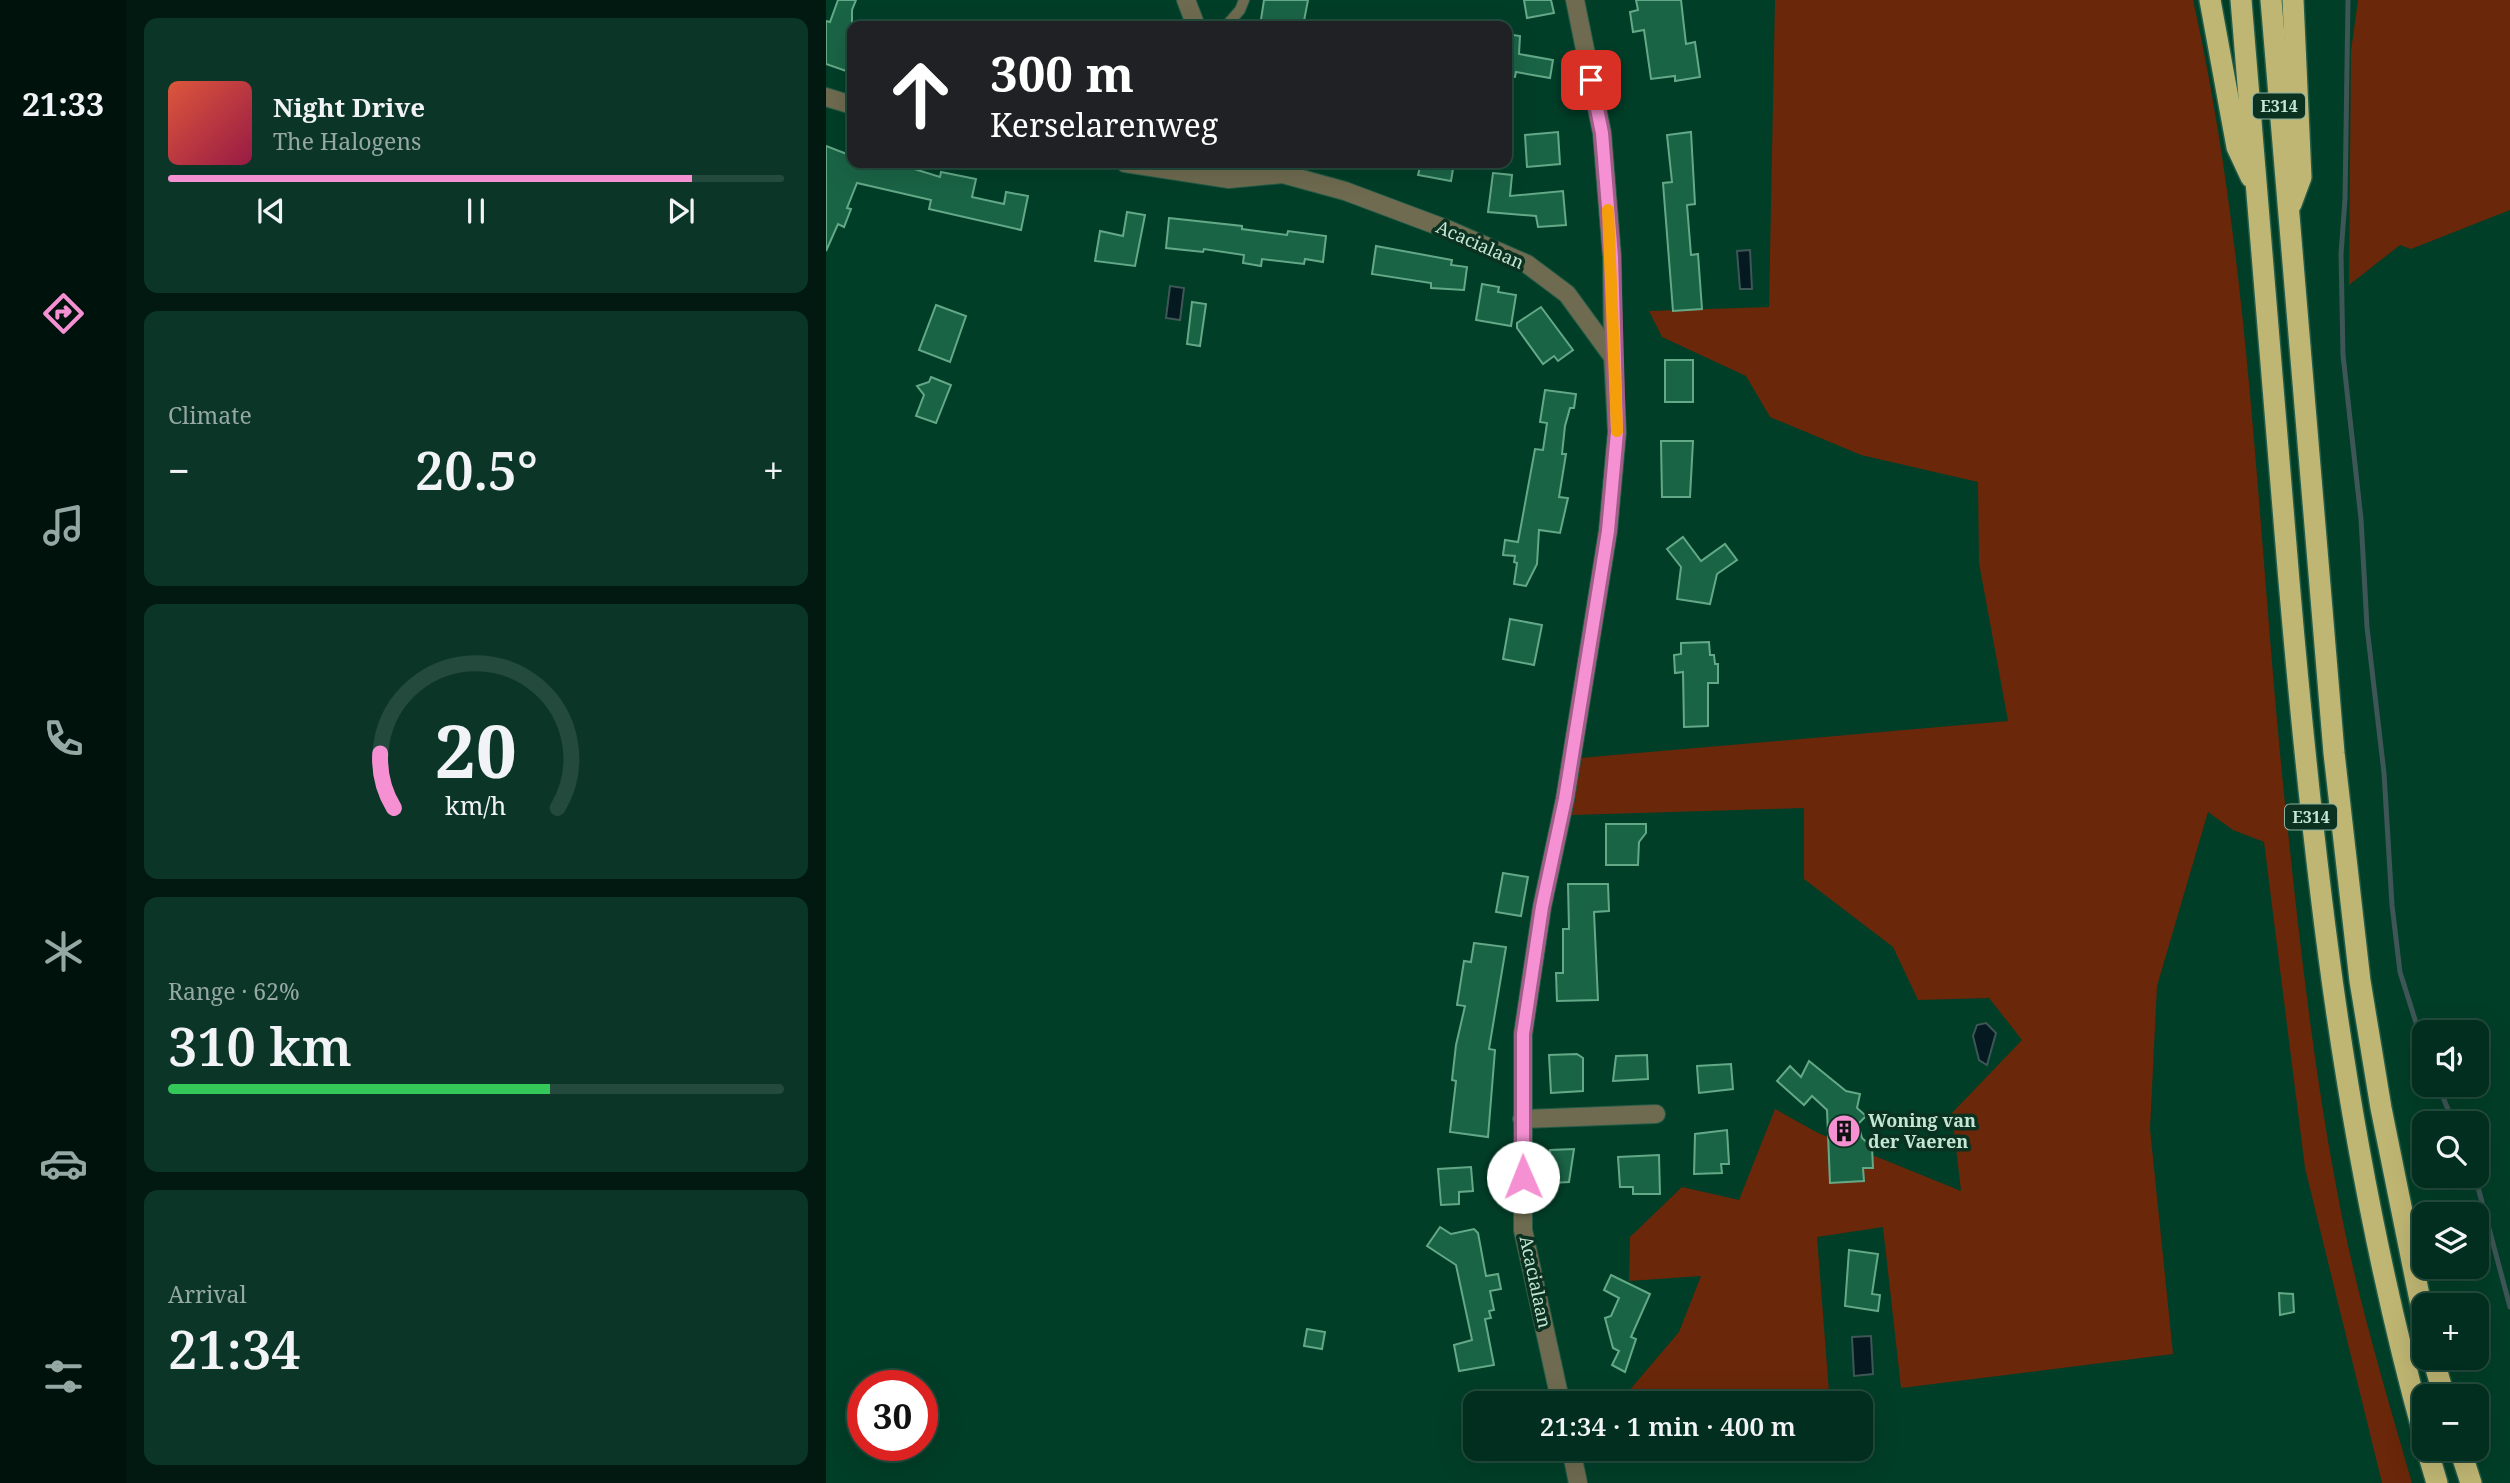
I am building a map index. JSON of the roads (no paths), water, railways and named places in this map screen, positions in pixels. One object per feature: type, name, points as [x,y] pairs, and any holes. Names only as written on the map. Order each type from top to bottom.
[{"type":"highway","points":[[2210,0],[2237,147],[2256,189]]},
{"type":"highway","name":"E314","points":[[2241,0],[2304,752],[2331,986],[2349,1104],[2375,1242],[2412,1388]]},
{"type":"highway","name":"E314","points":[[2271,0],[2334,753],[2360,981],[2381,1108],[2419,1293]]},
{"type":"highway","points":[[2288,213],[2301,177],[2293,0]]},
{"type":"highway","points":[[2431,1461],[2437,1483]]},
{"type":"highway","points":[[2464,1461],[2470,1483]]},
{"type":"street","points":[[1185,0],[1194,21]]},
{"type":"street","points":[[1575,0],[1602,133],[1612,257],[1613,357]]},
{"type":"street","points":[[826,97],[847,103]]},
{"type":"street","name":"Acacialaan","points":[[1158,168],[1229,179],[1257,172],[1283,174],[1345,191],[1449,230],[1527,264],[1567,295],[1613,357],[1617,432],[1608,531],[1525,1021],[1523,1230],[1558,1391]]},
{"type":"street","points":[[1522,1119],[1657,1114]]},
{"type":"street","points":[[1573,1461],[1578,1483]]},
{"type":"lane","points":[[1230,21],[1244,0]]},
{"type":"water","points":[[1750,250],[1752,289],[1740,289],[1737,251]]},
{"type":"water","points":[[1170,286],[1184,288],[1180,320],[1166,318]]},
{"type":"water","points":[[1986,1023],[1996,1033],[1987,1065],[1979,1060],[1973,1036],[1977,1025]]},
{"type":"water","points":[[1871,1336],[1873,1374],[1854,1376],[1852,1337]]},
{"type":"waterway","points":[[2348,0],[2345,199],[2341,254],[2343,355],[2361,519],[2367,627],[2384,773],[2392,905],[2400,972],[2415,1020]]},
{"type":"waterway","points":[[2443,1097],[2449,1111]]},
{"type":"waterway","points":[[2478,1188],[2510,1307]]},
{"type":"place","name":"Woning van der Vaeren","points":[[1844,1131]]}]
